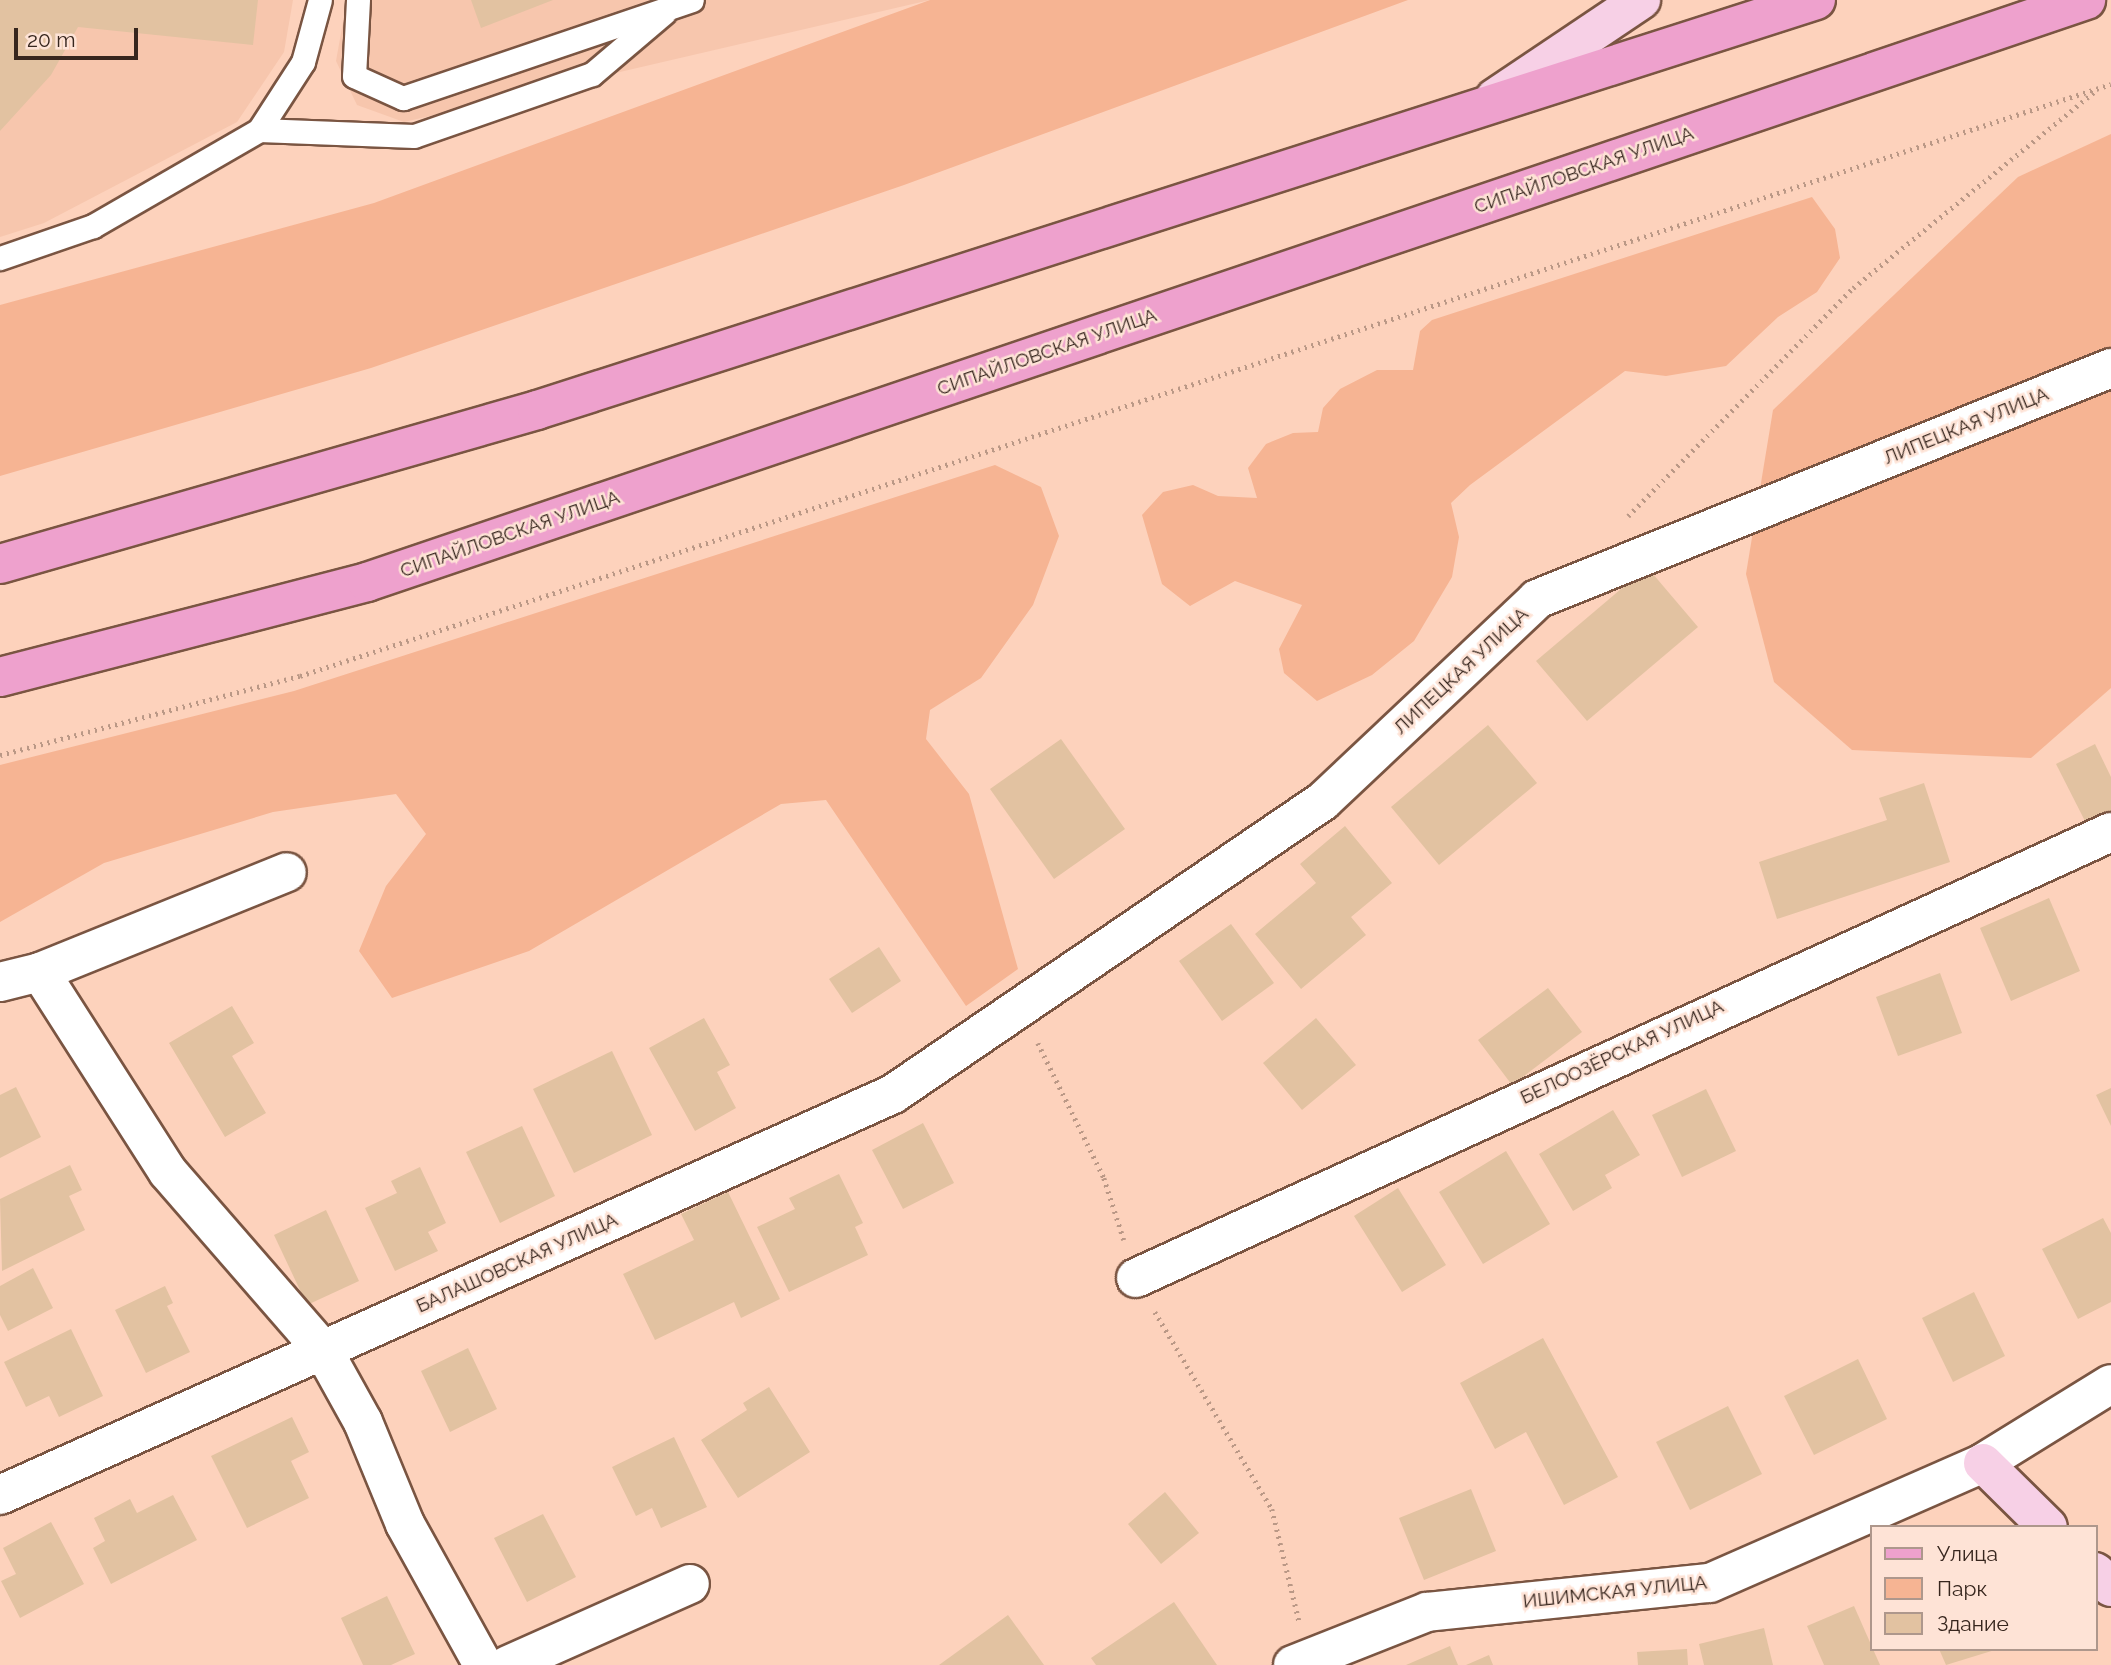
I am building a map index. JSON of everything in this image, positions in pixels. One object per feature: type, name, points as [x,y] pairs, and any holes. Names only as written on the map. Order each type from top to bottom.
[{"type":"main road","points":[[1492,100],[1641,0]]},
{"type":"main road","points":[[0,564],[537,410],[1492,100],[1816,0]]},
{"type":"main road","name":"СИПАЙЛОВСКАЯ УЛИЦА","points":[[0,677],[367,582],[2086,0]]},
{"type":"main road","points":[[1983,1463],[2046,1525]]},
{"type":"main road","points":[[2097,1574],[2111,1587]]},
{"type":"street","name":"ЛИПЕЦКАЯ УЛИЦА","points":[[1021,1007],[1323,802],[1537,599],[2111,368]]},
{"type":"street","name":"БЕЛООЗЁРСКАЯ УЛИЦА","points":[[1136,1278],[1782,977],[2111,832]]},
{"type":"street","points":[[0,982],[40,971],[287,872]]},
{"type":"street","points":[[40,971],[168,1172],[323,1350],[363,1422],[405,1524],[483,1665]]},
{"type":"street","name":"БАЛАШОВСКАЯ УЛИЦА","points":[[0,1495],[893,1094],[1021,1007]]},
{"type":"street","name":"ИШИМСКАЯ УЛИЦА","points":[[1300,1661],[1427,1612],[1710,1583],[1983,1463],[2111,1384]]},
{"type":"street","points":[[508,1665],[690,1584]]},
{"type":"lane","points":[[0,258],[93,226],[259,130],[303,62],[320,0]]},
{"type":"lane","points":[[358,0],[354,76],[403,98],[664,13],[692,0]]},
{"type":"lane","points":[[259,130],[414,136],[592,74],[664,13]]},
{"type":"path","points":[[0,755],[300,676],[2111,84]]},
{"type":"path","points":[[1617,527],[1677,473],[1853,288],[2101,87]]},
{"type":"path","points":[[1021,1007],[1104,1178],[1136,1278],[1272,1509],[1300,1661]]},
{"type":"shaded area","points":[[0,0],[293,0],[284,52],[237,122],[44,223],[0,237]]},
{"type":"shaded area","points":[[347,0],[930,0],[404,122],[357,105],[336,61]]},
{"type":"green space","points":[[930,0],[1408,0],[904,185],[371,368],[0,476],[0,305],[374,203]]},
{"type":"green space","points":[[2111,134],[2111,688],[2031,758],[1852,750],[1774,682],[1746,574],[1773,410],[2018,177]]},
{"type":"green space","points":[[1812,197],[1835,229],[1840,258],[1817,292],[1778,317],[1726,366],[1666,376],[1625,371],[1470,485],[1451,503],[1459,537],[1452,577],[1414,641],[1372,675],[1317,701],[1284,673],[1279,649],[1302,605],[1235,581],[1190,606],[1162,584],[1142,515],[1163,492],[1193,485],[1218,496],[1257,498],[1248,468],[1266,444],[1293,433],[1318,432],[1323,408],[1340,389],[1377,370],[1413,370],[1420,331],[1432,320]]},
{"type":"green space","points":[[995,465],[1041,487],[1059,536],[1033,605],[981,678],[930,710],[926,739],[969,794],[1018,969],[966,1006],[826,800],[781,804],[529,951],[392,998],[359,951],[386,886],[426,834],[396,794],[273,812],[104,863],[0,922],[0,765],[294,691]]},
{"type":"building","points":[[0,0],[258,0],[253,45],[78,27],[51,75],[0,131]]},
{"type":"building","points":[[471,0],[553,0],[481,28]]},
{"type":"building","points":[[1647,567],[1698,627],[1587,721],[1536,661]]},
{"type":"building","points":[[1488,725],[1537,783],[1439,865],[1391,807]]},
{"type":"building","points":[[1061,739],[1125,829],[1054,879],[990,789]]},
{"type":"building","points":[[2095,744],[2111,777],[2111,811],[2086,823],[2056,764]]},
{"type":"building","points":[[1924,783],[1950,862],[1777,919],[1759,862],[1887,820],[1879,798]]},
{"type":"building","points":[[1345,826],[1392,883],[1351,917],[1366,935],[1301,989],[1255,934],[1316,883],[1300,864]]},
{"type":"building","points":[[2049,898],[2080,971],[2011,1001],[1980,928]]},
{"type":"building","points":[[1231,924],[1274,983],[1222,1021],[1179,961]]},
{"type":"building","points":[[879,947],[901,981],[852,1013],[829,979]]},
{"type":"building","points":[[1940,973],[1962,1033],[1898,1056],[1876,997]]},
{"type":"building","points":[[1548,988],[1582,1032],[1512,1085],[1478,1040]]},
{"type":"building","points":[[232,1006],[254,1043],[232,1056],[266,1113],[225,1137],[169,1043]]},
{"type":"building","points":[[704,1018],[730,1065],[717,1072],[736,1108],[695,1131],[649,1048]]},
{"type":"building","points":[[1316,1018],[1356,1065],[1302,1110],[1263,1063]]},
{"type":"building","points":[[612,1051],[652,1135],[574,1173],[533,1089]]},
{"type":"building","points":[[16,1087],[41,1137],[0,1158],[0,1095]]},
{"type":"building","points":[[2111,1088],[2111,1126],[2096,1095]]},
{"type":"building","points":[[1706,1089],[1736,1151],[1682,1177],[1652,1115]]},
{"type":"building","points":[[1613,1110],[1640,1155],[1605,1175],[1612,1188],[1573,1211],[1539,1154]]},
{"type":"building","points":[[923,1123],[954,1183],[903,1209],[872,1150]]},
{"type":"building","points":[[522,1126],[555,1196],[500,1223],[466,1152]]},
{"type":"building","points":[[1506,1151],[1550,1224],[1483,1264],[1439,1192]]},
{"type":"building","points":[[70,1165],[82,1190],[69,1196],[85,1230],[2,1271],[0,1199]]},
{"type":"building","points":[[420,1167],[446,1223],[428,1232],[438,1251],[395,1271],[365,1208],[397,1193],[391,1181]]},
{"type":"building","points":[[839,1174],[863,1223],[855,1227],[868,1255],[789,1292],[757,1227],[795,1209],[789,1198]]},
{"type":"building","points":[[1398,1188],[1446,1265],[1402,1292],[1354,1216]]},
{"type":"building","points":[[728,1192],[780,1299],[741,1318],[734,1302],[655,1340],[623,1274],[694,1240],[681,1214]]},
{"type":"building","points":[[326,1210],[359,1281],[307,1305],[274,1235]]},
{"type":"building","points":[[2103,1218],[2111,1233],[2111,1302],[2078,1319],[2042,1249]]},
{"type":"building","points":[[33,1268],[53,1308],[8,1331],[0,1315],[0,1286]]},
{"type":"building","points":[[165,1286],[173,1303],[167,1306],[190,1352],[146,1373],[115,1310]]},
{"type":"building","points":[[1974,1292],[2005,1356],[1953,1382],[1922,1318]]},
{"type":"building","points":[[71,1329],[103,1396],[59,1417],[49,1396],[26,1407],[4,1362]]},
{"type":"building","points":[[1543,1338],[1618,1477],[1564,1505],[1526,1432],[1495,1449],[1460,1383]]},
{"type":"building","points":[[468,1348],[497,1409],[450,1432],[421,1371]]},
{"type":"building","points":[[1858,1359],[1887,1419],[1814,1455],[1784,1396]]},
{"type":"building","points":[[769,1387],[810,1452],[738,1498],[701,1440],[747,1410],[743,1403]]},
{"type":"building","points":[[1728,1406],[1762,1474],[1690,1510],[1656,1442]]},
{"type":"building","points":[[292,1417],[309,1452],[291,1461],[309,1498],[247,1528],[211,1456]]},
{"type":"building","points":[[674,1437],[707,1507],[661,1528],[652,1508],[636,1516],[612,1467]]},
{"type":"building","points":[[1471,1489],[1496,1551],[1424,1580],[1399,1518]]},
{"type":"building","points":[[1165,1492],[1199,1533],[1161,1564],[1128,1524]]},
{"type":"building","points":[[173,1495],[197,1540],[111,1584],[93,1548],[105,1541],[94,1518],[130,1499],[137,1513]]},
{"type":"building","points":[[543,1514],[576,1577],[527,1602],[494,1538]]},
{"type":"building","points":[[51,1522],[84,1584],[20,1618],[1,1581],[16,1574],[3,1548]]},
{"type":"building","points":[[387,1596],[415,1654],[391,1665],[363,1665],[341,1618]]},
{"type":"building","points":[[1174,1602],[1217,1665],[1096,1665],[1091,1658]]},
{"type":"building","points":[[1854,1606],[1870,1642],[1870,1651],[1874,1651],[1880,1665],[1824,1665],[1807,1626]]},
{"type":"building","points":[[1008,1615],[1044,1665],[939,1665]]},
{"type":"building","points":[[1764,1628],[1773,1665],[1704,1665],[1699,1644]]},
{"type":"building","points":[[1450,1646],[1458,1665],[1406,1665]]},
{"type":"building","points":[[1687,1649],[1688,1665],[1638,1665],[1637,1652]]},
{"type":"building","points":[[1940,1651],[1992,1651],[1946,1665]]},
{"type":"building","points":[[1489,1655],[1493,1665],[1466,1665]]}]
